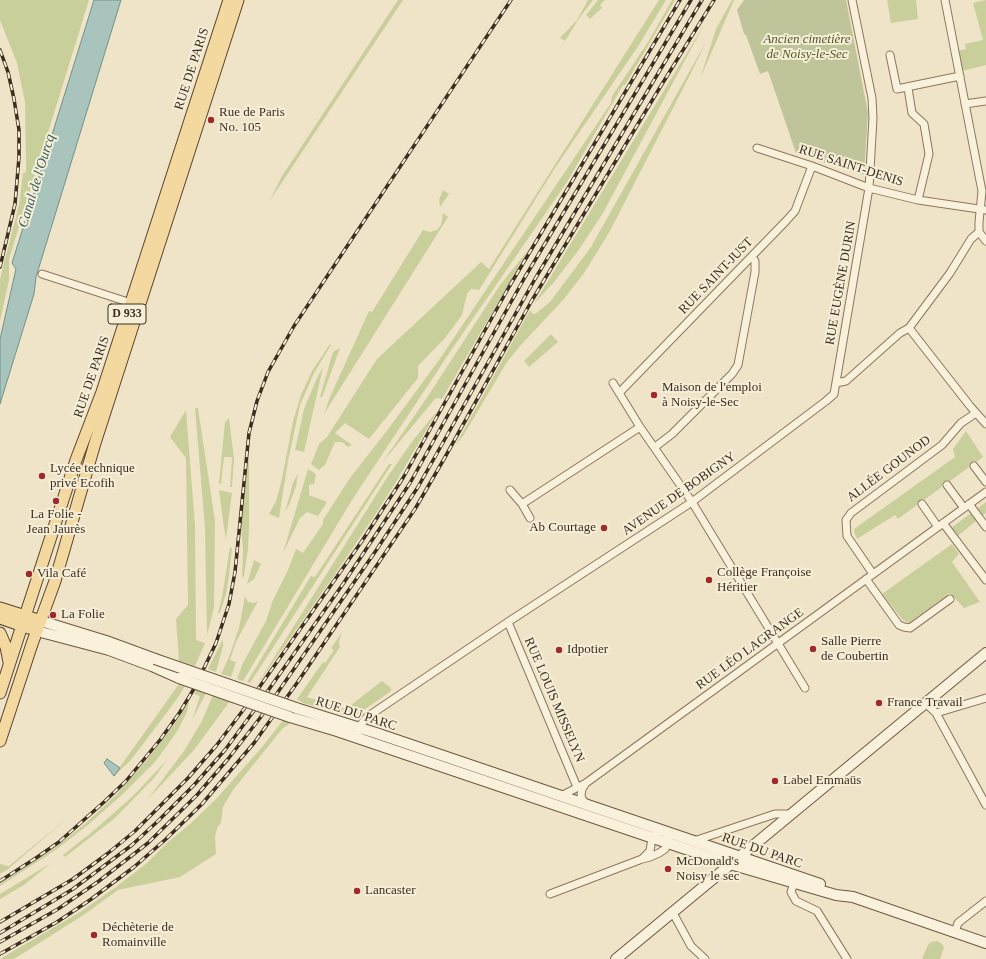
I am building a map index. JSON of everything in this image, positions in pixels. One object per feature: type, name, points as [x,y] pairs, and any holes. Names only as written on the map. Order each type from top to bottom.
[{"type":"main road","name":"RUE DE PARIS","points":[[0,693],[76,460],[102,392],[229,0]]},
{"type":"main road","name":"RUE DE PARIS","points":[[39,626],[68,540],[95,443],[238,0]]},
{"type":"main road","points":[[0,608],[24,621],[39,626]]},
{"type":"main road","points":[[0,618],[24,621]]},
{"type":"main road","name":"RUE DU PARC","points":[[39,626],[106,641],[154,662],[296,708],[338,726],[356,738],[652,842],[668,844],[836,895],[853,897]]},
{"type":"main road","name":"D 933","points":[[0,742],[39,626]]},
{"type":"main road","points":[[0,632],[6,647],[9,664]]},
{"type":"main road","points":[[616,959],[986,653]]},
{"type":"main road","name":"RUE DU PARC","points":[[338,726],[359,727],[840,890],[853,897],[986,943]]},
{"type":"street","name":"RUE EUGÈNE DURIN","points":[[836,383],[869,188],[874,118],[872,98],[852,0]]},
{"type":"street","points":[[946,0],[982,191],[984,209],[979,222],[980,232],[986,241]]},
{"type":"street","points":[[890,55],[897,89],[908,88],[960,76]]},
{"type":"street","points":[[908,88],[912,113],[924,124],[929,154],[918,200]]},
{"type":"street","points":[[965,104],[986,101]]},
{"type":"street","name":"RUE SAINT-DENIS","points":[[757,148],[812,166],[869,188],[918,200],[984,209]]},
{"type":"street","name":"RUE SAINT-JUST","points":[[619,392],[795,211],[812,166]]},
{"type":"street","points":[[836,383],[847,380],[900,333],[909,328],[950,273],[971,239],[980,232]]},
{"type":"street","points":[[655,447],[672,434],[732,374],[738,365],[755,272],[755,261],[752,256]]},
{"type":"street","points":[[42,274],[131,303]]},
{"type":"street","points":[[909,328],[982,418]]},
{"type":"street","points":[[613,383],[640,427],[692,502],[805,688]]},
{"type":"street","name":"AVENUE DE BOBIGNY","points":[[356,738],[359,727],[367,717],[508,622],[692,502],[826,401],[834,394],[836,383]]},
{"type":"street","name":"ALLÉE GOUNOD","points":[[873,574],[847,536],[846,520],[851,513],[942,445],[961,423],[982,418]]},
{"type":"street","points":[[522,504],[640,427]]},
{"type":"street","points":[[974,466],[986,482]]},
{"type":"street","points":[[947,485],[986,527]]},
{"type":"street","points":[[510,490],[522,504],[530,518]]},
{"type":"street","name":"RUE LÉO LAGRANGE","points":[[561,796],[586,783],[986,492]]},
{"type":"street","points":[[922,504],[986,580]]},
{"type":"street","points":[[866,579],[899,625],[904,627],[910,628],[950,599]]},
{"type":"street","name":"RUE LOUIS MISSELYN","points":[[508,622],[577,787]]},
{"type":"street","points":[[936,713],[986,698]]},
{"type":"street","points":[[925,703],[936,713],[986,805]]},
{"type":"street","points":[[586,783],[580,795],[587,805]]},
{"type":"street","points":[[694,841],[775,814],[792,814]]},
{"type":"street","points":[[550,894],[650,857],[660,852],[665,849],[668,844],[668,835],[663,830],[657,833],[647,855],[642,859]]},
{"type":"street","points":[[652,842],[655,852],[660,852]]},
{"type":"street","points":[[794,883],[791,892],[796,901],[817,910],[847,959]]},
{"type":"street","points":[[955,932],[958,923],[986,901]]},
{"type":"street","points":[[673,913],[691,946],[705,959]]},
{"type":"green space","points":[[0,0],[89,0],[9,259],[9,280],[0,321],[0,279],[19,205],[23,173],[26,172],[26,162],[25,102],[17,63],[0,20]]},
{"type":"green space","points":[[398,0],[403,0],[269,202],[282,176]]},
{"type":"green space","points":[[588,0],[593,0],[565,41],[560,38],[577,20]]},
{"type":"green space","points":[[598,0],[605,0],[600,5],[602,8],[590,19],[586,15]]},
{"type":"green space","points":[[659,0],[666,0],[639,45],[555,168],[479,290],[471,289],[467,294],[462,315],[445,338],[418,366],[418,378],[369,439],[345,423],[335,433],[352,445],[348,447],[342,442],[335,442],[325,465],[319,470],[311,464],[319,444],[327,437],[377,359],[481,262],[489,269]]},
{"type":"green space","points":[[672,0],[675,0],[625,85],[623,85],[567,182],[450,352],[352,500],[243,681],[237,679],[243,663],[266,621],[273,600],[288,570],[296,549],[303,553],[323,524],[323,520],[350,478],[439,360],[611,103],[612,96],[648,42]]},
{"type":"green space","points":[[732,0],[734,0],[700,79],[716,29]]},
{"type":"green space","name":"Ancien cimetière de Noisy-le-Sec","points":[[744,0],[846,0],[868,113],[864,174],[862,175],[796,153],[768,71],[760,74],[746,35],[744,34],[737,10]]},
{"type":"green space","points":[[887,0],[916,0],[918,19],[891,23]]},
{"type":"green space","points":[[986,0],[986,65],[962,71],[957,51],[966,49],[965,44],[983,40],[973,3]]},
{"type":"green space","points":[[705,23],[603,213],[578,251],[554,282],[534,304]]},
{"type":"green space","points":[[707,40],[610,231],[596,254],[584,273],[564,299],[507,362],[463,436],[455,446],[530,310],[535,314],[550,302],[591,247]]},
{"type":"green space","points":[[443,190],[449,194],[440,207],[439,200]]},
{"type":"green space","points":[[443,213],[448,217],[324,414],[330,397],[369,311],[372,312],[423,230],[430,232],[437,230],[441,225]]},
{"type":"green space","points":[[529,249],[442,399],[437,398],[434,400],[382,463],[428,396],[500,285]]},
{"type":"green space","points":[[551,334],[558,342],[529,367],[524,361]]},
{"type":"green space","points":[[330,344],[331,345],[314,373],[300,405],[288,461],[279,518],[269,514],[276,501],[282,479],[293,421],[301,395],[312,371]]},
{"type":"green space","points":[[340,348],[322,397],[320,397],[333,352]]},
{"type":"green space","points":[[323,367],[304,452],[295,450],[304,409]]},
{"type":"green space","points":[[195,408],[198,408],[215,521],[214,608],[207,635],[205,529]]},
{"type":"green space","points":[[186,410],[195,525],[196,640],[205,643],[195,666],[179,661],[176,619],[188,605],[186,458],[170,437]]},
{"type":"green space","points":[[438,410],[375,515],[255,688],[388,476],[414,439]]},
{"type":"green space","points":[[229,418],[234,459],[232,487],[230,487],[232,457],[224,457],[221,484],[219,483],[225,422]]},
{"type":"green space","points":[[966,431],[983,457],[898,519],[895,515],[857,539],[854,529],[955,457],[953,449]]},
{"type":"green space","points":[[249,454],[248,549],[244,576],[242,578],[243,551],[241,525]]},
{"type":"green space","points":[[389,464],[392,464],[250,683],[247,682],[311,576],[315,577]]},
{"type":"green space","points":[[308,469],[316,474],[314,484],[309,485],[309,495],[327,502],[318,516],[307,512],[300,518],[283,553]]},
{"type":"green space","points":[[298,473],[296,486],[285,512],[293,483]]},
{"type":"green space","points":[[219,490],[232,493],[226,540],[223,521]]},
{"type":"green space","points":[[986,502],[986,513],[954,539],[947,531]]},
{"type":"green space","points":[[952,544],[959,554],[952,562],[980,602],[964,608],[950,593],[909,623],[903,620],[882,594]]},
{"type":"green space","points":[[230,547],[232,548],[226,594],[220,613],[218,613],[222,597]]},
{"type":"green space","points":[[254,560],[261,564],[254,579],[247,584]]},
{"type":"green space","points":[[245,596],[248,602],[254,603],[258,601],[236,642],[230,660],[236,662],[231,677],[221,674],[229,657],[239,628]]},
{"type":"green space","points":[[342,632],[339,642],[340,647],[307,697],[346,709],[382,681],[391,688],[391,691],[354,717],[303,703],[297,699],[323,662],[325,663],[334,650],[331,648]]},
{"type":"green space","points":[[223,639],[223,646],[216,672],[208,669]]},
{"type":"green space","points":[[179,684],[185,686],[177,699],[131,760],[112,778]]},
{"type":"green space","points":[[197,689],[206,693],[192,720],[200,696],[194,694]]},
{"type":"green space","points":[[213,695],[230,701],[194,750],[147,800],[184,751],[202,721]]},
{"type":"green space","points":[[189,702],[187,712],[178,730],[166,747],[155,762],[124,793],[89,824],[57,849],[0,886],[0,884],[55,848],[87,822],[116,795],[146,761],[173,726]]},
{"type":"green space","points":[[284,719],[291,722],[283,728],[233,790],[223,807],[221,823],[218,826],[215,836],[216,854],[180,877],[118,890],[85,914],[14,959],[0,959],[80,912],[147,863],[217,798],[263,746]]},
{"type":"green space","points":[[167,760],[154,778],[115,818],[65,857],[63,855],[132,797]]},
{"type":"green space","points":[[70,816],[8,869],[0,874],[0,864],[9,866]]},
{"type":"green space","points":[[51,863],[24,885],[0,899],[0,894]]},
{"type":"green space","points":[[937,941],[944,947],[940,959],[922,959],[928,945],[931,942]]},
{"type":"water","points":[[94,0],[121,0],[36,277],[34,294],[0,404],[0,339],[16,269],[12,263]]},
{"type":"water","points":[[107,759],[120,768],[114,776],[104,763]]},
{"type":"railway","points":[[0,881],[59,842],[126,781],[160,740],[180,712],[195,687],[216,643],[229,604],[235,572],[249,433],[257,401],[268,372],[294,326],[511,0]]},
{"type":"railway","points":[[0,922],[73,879],[135,831],[188,778],[216,746],[244,709],[362,541],[403,478],[509,287],[680,0]]},
{"type":"railway","points":[[0,933],[73,889],[132,845],[194,785],[225,750],[343,584],[410,483],[525,277],[691,0]]},
{"type":"railway","points":[[0,942],[58,909],[99,881],[148,843],[197,795],[260,718],[375,552],[418,487],[535,279],[702,0]]},
{"type":"railway","points":[[0,954],[57,922],[90,900],[134,867],[166,839],[202,804],[254,743],[297,683],[415,509],[531,302],[714,0]]},
{"type":"railway","points":[[0,50],[8,72],[19,130],[19,157],[15,204],[0,267]]},
{"type":"place","name":"Rue de Paris No. 105","points":[[211,120]]},
{"type":"place","name":"Maison de l'emploi à Noisy-le-Sec","points":[[654,395]]},
{"type":"place","name":"Lycée technique privé Ecofih","points":[[42,476]]},
{"type":"place","name":"La Folie - Jean Jaurès","points":[[56,501]]},
{"type":"place","name":"Ab Courtage","points":[[604,528]]},
{"type":"place","name":"Vila Café","points":[[29,574]]},
{"type":"place","name":"Collège Françoise Héritier","points":[[709,580]]},
{"type":"place","name":"La Folie","points":[[53,615]]},
{"type":"place","name":"Salle Pierre de Coubertin","points":[[813,649]]},
{"type":"place","name":"Idpotier","points":[[559,650]]},
{"type":"place","name":"France Travail","points":[[879,703]]},
{"type":"place","name":"Label Emmaüs","points":[[775,781]]},
{"type":"place","name":"McDonald's Noisy le sec","points":[[668,869]]},
{"type":"place","name":"Lancaster","points":[[357,891]]},
{"type":"place","name":"Déchèterie de Romainville","points":[[94,935]]},
{"type":"water label","name":"Canal de l'Ourcq","points":[[37,181]]}]
